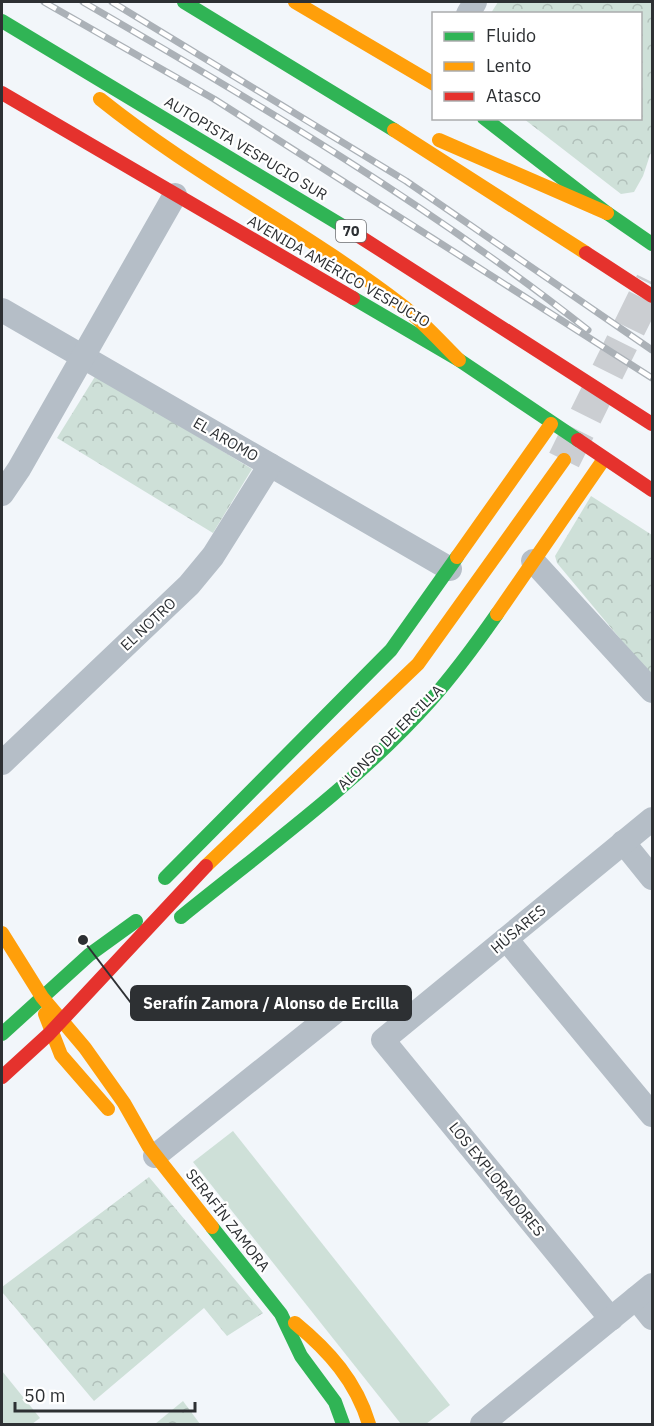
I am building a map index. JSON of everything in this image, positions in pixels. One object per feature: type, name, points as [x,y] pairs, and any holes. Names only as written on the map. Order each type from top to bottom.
[{"type":"main road","points":[[184,2],[346,99],[652,296]]},
{"type":"main road","points":[[294,2],[431,77]]},
{"type":"main road","name":"AUTOPISTA VESPUCIO SUR","points":[[2,21],[338,223],[652,424]]},
{"type":"main road","points":[[45,46],[89,89],[142,133],[227,192],[386,294],[420,321],[459,360]]},
{"type":"main road","name":"AVENIDA AMÉRICO VESPUCIO","points":[[2,93],[459,360],[550,424],[652,490]]},
{"type":"main road","points":[[346,99],[642,229],[652,244]]},
{"type":"main road","points":[[487,120],[607,213]]},
{"type":"main road","points":[[158,886],[391,650],[550,424]]},
{"type":"main road","name":"ALONSO DE ERCILLA","points":[[118,962],[229,879],[350,780],[429,702],[466,658],[604,459]]},
{"type":"main road","name":"ALONSO DE ERCILLA","points":[[2,1077],[50,1034],[118,962],[180,891],[418,664],[564,460]]},
{"type":"main road","name":"ALONSO DE ERCILLA","points":[[2,1034],[109,940],[180,891]]},
{"type":"main road","name":"ALONSO DE ERCILLA","points":[[109,940],[137,909]]},
{"type":"main road","name":"SERAFÍN ZAMORA","points":[[2,933],[42,997],[85,1048],[124,1103],[152,1152]]},
{"type":"main road","name":"SERAFÍN ZAMORA","points":[[42,997],[50,1034],[61,1058],[152,1152],[281,1314],[301,1356],[335,1402],[343,1425]]},
{"type":"main road","name":"SERAFÍN ZAMORA","points":[[281,1314],[312,1338],[347,1375],[361,1399],[369,1425]]},
{"type":"street","points":[[2,494],[19,469],[176,195]]},
{"type":"street","name":"EL AROMO","points":[[2,310],[450,569]]},
{"type":"street","name":"EL NOTRO","points":[[2,763],[189,585],[224,540],[270,465]]},
{"type":"street","points":[[533,561],[652,691]]},
{"type":"street","name":"HÚSARES","points":[[383,1040],[652,819]]},
{"type":"street","points":[[623,842],[652,878]]},
{"type":"street","points":[[506,939],[652,1115]]},
{"type":"street","points":[[152,1152],[350,1000]]},
{"type":"street","name":"LOS EXPLORADORES","points":[[383,1040],[611,1319]]},
{"type":"street","points":[[482,1425],[644,1291],[652,1318]]},
{"type":"green space","points":[[498,2],[652,2],[652,149],[643,176],[634,192],[621,194],[525,120],[642,120],[642,12],[492,12]]},
{"type":"green space","points":[[96,375],[252,469],[213,533],[57,438]]},
{"type":"green space","points":[[591,496],[652,535],[652,677],[557,563],[555,556]]},
{"type":"green space","points":[[233,1131],[450,1405],[426,1424],[401,1424],[193,1162]]},
{"type":"green space","points":[[149,1177],[263,1313],[227,1336],[204,1308],[94,1401],[2,1292],[2,1287]]},
{"type":"green space","points":[[2,1371],[40,1418],[32,1424],[2,1424]]},
{"type":"green space","points":[[183,1401],[200,1424],[155,1424]]},
{"type":"tunnel","points":[[564,460],[652,282]]},
{"type":"railway","points":[[44,2],[214,99],[652,378]]},
{"type":"railway","points":[[83,2],[342,157],[467,240],[588,330]]},
{"type":"railway","points":[[112,2],[406,181],[652,350]]},
{"type":"traffic: fast","points":[[184,2],[394,130]]},
{"type":"traffic: fast","points":[[2,21],[351,231]]},
{"type":"traffic: fast","points":[[487,120],[607,213],[652,244]]},
{"type":"traffic: fast","points":[[353,298],[459,360],[578,440]]},
{"type":"traffic: fast","points":[[165,878],[391,650],[457,557]]},
{"type":"traffic: fast","points":[[181,917],[310,814],[372,760],[439,690],[497,614]]},
{"type":"traffic: fast","points":[[2,1034],[89,955],[136,921]]},
{"type":"traffic: fast","points":[[212,1227],[281,1314],[301,1356],[335,1402],[343,1424]]},
{"type":"traffic: slow","points":[[295,2],[432,83]]},
{"type":"traffic: slow","points":[[100,99],[174,153],[366,279],[425,325],[459,360]]},
{"type":"traffic: slow","points":[[394,130],[586,253]]},
{"type":"traffic: slow","points":[[439,140],[607,213]]},
{"type":"traffic: slow","points":[[457,557],[551,424]]},
{"type":"traffic: slow","points":[[497,614],[604,459]]},
{"type":"traffic: slow","points":[[206,866],[418,664],[564,460]]},
{"type":"traffic: slow","points":[[2,933],[42,997],[85,1048],[124,1103],[149,1147],[212,1227]]},
{"type":"traffic: slow","points":[[45,1014],[61,1055],[108,1109]]},
{"type":"traffic: slow","points":[[295,1323],[340,1368],[357,1394],[369,1424]]},
{"type":"traffic: jam","points":[[2,93],[353,298]]},
{"type":"traffic: jam","points":[[351,231],[652,424]]},
{"type":"traffic: jam","points":[[586,253],[652,296]]},
{"type":"traffic: jam","points":[[578,440],[652,490]]},
{"type":"traffic: jam","points":[[2,1077],[49,1034],[206,866]]},
{"type":"place","name":"Serafín Zamora / Alonso de Ercilla","points":[[83,940]]}]
